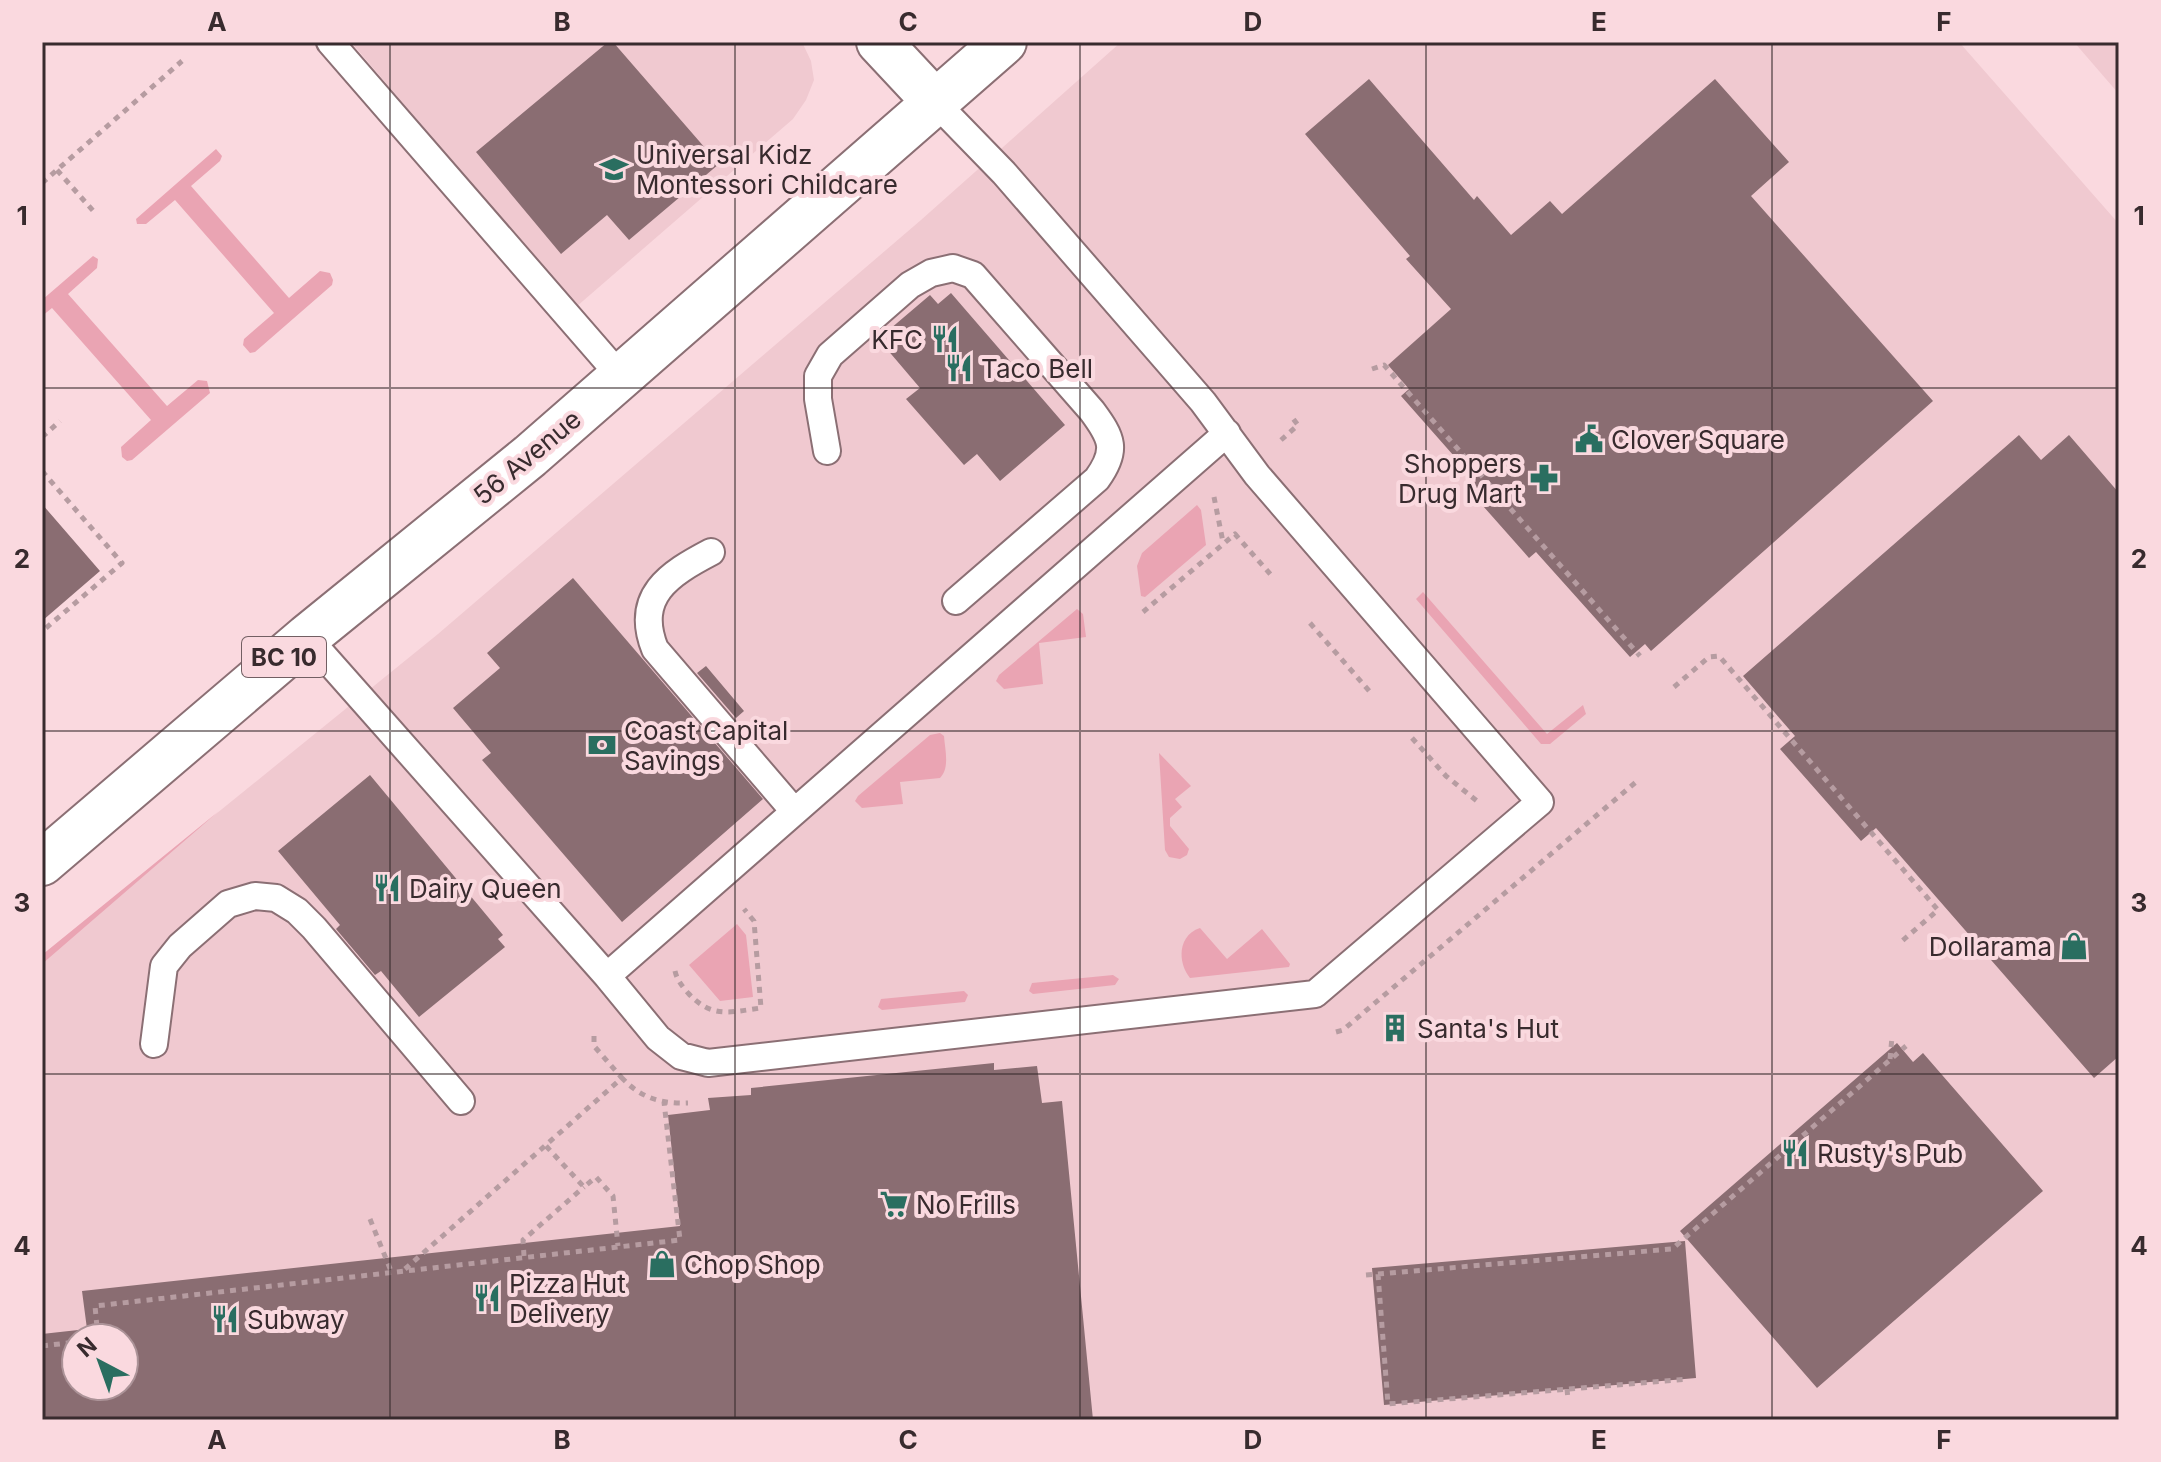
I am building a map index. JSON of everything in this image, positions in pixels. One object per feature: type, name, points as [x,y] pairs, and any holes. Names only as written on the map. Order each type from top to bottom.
[{"type":"main road","points":[[879,42],[936,103]]},
{"type":"main road","name":"56 Avenue","points":[[42,863],[307,637],[530,456],[1004,42]]},
{"type":"lane","points":[[330,42],[621,377]]},
{"type":"lane","points":[[307,637],[607,976],[658,1038],[681,1056],[708,1063],[1315,994],[1540,802],[1257,475],[1184,381],[1004,173],[936,103]]},
{"type":"lane","points":[[827,451],[818,399],[818,376],[830,355],[910,285],[931,273],[953,268],[973,275],[1092,411],[1104,427],[1110,444],[1109,462],[1097,479],[956,601]]},
{"type":"lane","points":[[607,976],[1227,433]]},
{"type":"lane","points":[[711,552],[679,569],[658,588],[648,609],[647,630],[655,649],[794,811]]},
{"type":"lane","points":[[154,1044],[164,966],[180,946],[228,904],[255,896],[276,898],[297,911],[314,928],[461,1101]]},
{"type":"path","points":[[42,183],[182,61]]},
{"type":"path","points":[[57,170],[95,213]]},
{"type":"path","points":[[1372,369],[1384,365],[1640,656]]},
{"type":"path","points":[[1280,440],[1298,425],[1291,416]]},
{"type":"path","points":[[42,437],[60,421]]},
{"type":"path","points":[[42,471],[122,563],[46,628]]},
{"type":"path","points":[[1214,498],[1223,543]]},
{"type":"path","points":[[1143,612],[1235,534],[1272,576]]},
{"type":"path","points":[[1310,623],[1371,693]]},
{"type":"path","points":[[1674,687],[1709,657],[1719,656],[1938,910],[1902,941]]},
{"type":"path","points":[[1412,738],[1446,776],[1481,803]]},
{"type":"path","points":[[1327,1032],[1343,1030],[1636,782]]},
{"type":"path","points":[[677,964],[674,974],[699,1005],[720,1012],[761,1008],[754,921],[740,905],[731,917]]},
{"type":"path","points":[[594,1036],[594,1046],[635,1092],[664,1102],[698,1103]]},
{"type":"path","points":[[1890,1059],[1892,1037]]},
{"type":"path","points":[[1366,1275],[1672,1249],[1906,1046]]},
{"type":"path","points":[[405,1269],[622,1078]]},
{"type":"path","points":[[96,1322],[95,1306],[680,1240],[664,1102]]},
{"type":"path","points":[[546,1146],[584,1187]]},
{"type":"path","points":[[524,1256],[523,1240],[596,1177],[613,1196],[618,1246]]},
{"type":"path","points":[[370,1219],[391,1271]]},
{"type":"path","points":[[1378,1274],[1388,1404],[1688,1379]]},
{"type":"path","points":[[1567,1389],[1568,1400]]},
{"type":"shaded area","points":[[351,42],[802,42],[811,61],[814,80],[806,100],[793,119],[576,307]]},
{"type":"shaded area","points":[[1121,42],[1959,42],[2119,224],[2119,1420],[42,1420],[42,955],[438,634],[921,220]]},
{"type":"shaded area","points":[[2074,42],[2119,42],[2119,94],[2112,86]]},
{"type":"shaded area","points":[[216,149],[222,156],[220,161],[191,186],[289,298],[320,271],[330,273],[333,280],[332,285],[255,352],[250,353],[243,345],[244,339],[274,313],[175,200],[146,224],[137,224],[136,219]]},
{"type":"shaded area","points":[[93,256],[98,259],[97,268],[68,294],[167,406],[198,380],[207,381],[210,393],[127,461],[122,457],[121,447],[151,420],[52,308],[42,316],[42,300]]},
{"type":"shaded area","points":[[1197,505],[1201,510],[1206,545],[1145,597],[1141,596],[1137,566],[1142,553]]},
{"type":"shaded area","points":[[1423,592],[1547,734],[1583,705],[1586,714],[1550,744],[1541,744],[1416,599]]},
{"type":"shaded area","points":[[1077,609],[1083,614],[1086,637],[1039,643],[1043,684],[1004,689],[996,681],[999,675]]},
{"type":"shaded area","points":[[940,733],[944,736],[946,758],[940,778],[900,782],[903,804],[862,808],[855,801],[930,735]]},
{"type":"shaded area","points":[[1159,753],[1191,786],[1175,799],[1182,807],[1170,818],[1170,826],[1189,849],[1187,855],[1180,859],[1169,857],[1165,850]]},
{"type":"shaded area","points":[[219,811],[42,964],[42,955]]},
{"type":"shaded area","points":[[737,924],[746,935],[753,997],[720,1001],[689,965]]},
{"type":"shaded area","points":[[1200,928],[1227,959],[1262,929],[1290,964],[1289,967],[1190,978],[1183,964],[1182,950],[1187,937]]},
{"type":"shaded area","points":[[1113,975],[1119,979],[1115,985],[1033,994],[1029,991],[1032,983]]},
{"type":"shaded area","points":[[964,991],[968,995],[965,1002],[882,1010],[878,1007],[881,999]]},
{"type":"building","points":[[608,42],[613,42],[719,164],[629,240],[607,215],[561,254],[476,152]]},
{"type":"building","points":[[1369,79],[1474,200],[1477,196],[1511,235],[1550,201],[1562,214],[1715,79],[1789,162],[1751,196],[1933,401],[1651,651],[1645,644],[1630,657],[1536,552],[1529,558],[1468,489],[1476,481],[1401,396],[1409,389],[1388,365],[1451,309],[1406,259],[1410,256],[1305,134]]},
{"type":"building","name":"Taco Bell","points":[[951,293],[1065,425],[1000,481],[977,454],[964,465],[906,399],[920,388],[886,348],[898,337],[890,329],[930,295],[938,304]]},
{"type":"building","points":[[2019,435],[2041,460],[2069,435],[2119,493],[2119,1056],[2094,1078],[1876,828],[1861,841],[1780,749],[1795,736],[1743,676]]},
{"type":"building","points":[[42,504],[100,571],[42,621]]},
{"type":"building","name":"Coast Capital Savings","points":[[573,578],[763,799],[622,922],[482,760],[491,753],[453,708],[500,668],[487,653]]},
{"type":"building","points":[[706,666],[744,711],[736,718],[697,673]]},
{"type":"building","name":"Dairy Queen","points":[[370,775],[503,935],[498,939],[505,947],[419,1017],[381,971],[375,975],[336,929],[340,925],[278,851]]},
{"type":"building","points":[[1897,1043],[1913,1062],[1923,1053],[2043,1191],[1817,1388],[1680,1231]]},
{"type":"building","points":[[994,1063],[994,1070],[1037,1066],[1042,1103],[1062,1101],[1093,1420],[42,1420],[42,1334],[60,1332],[60,1402],[140,1402],[140,1322],[86,1322],[82,1291],[680,1226],[668,1115],[710,1110],[708,1098],[751,1095],[751,1088]]},
{"type":"building","points":[[1685,1241],[1696,1378],[1384,1405],[1372,1268]]},
{"type":"place","name":"Universal Kidz Montessori Childcare","points":[[614,169]]},
{"type":"place","name":"KFC","points":[[945,339]]},
{"type":"place","name":"Taco Bell","points":[[959,368]]},
{"type":"place","name":"Clover Square","points":[[1589,439]]},
{"type":"place","name":"Shoppers Drug Mart","points":[[1544,478]]},
{"type":"place","name":"Coast Capital Savings","points":[[602,745]]},
{"type":"place","name":"Dairy Queen","points":[[387,888]]},
{"type":"place","name":"Dollarama","points":[[2074,946]]},
{"type":"place","name":"Santa's Hut","points":[[1395,1028]]},
{"type":"place","name":"Rusty's Pub","points":[[1795,1153]]},
{"type":"place","name":"No Frills","points":[[894,1204]]},
{"type":"place","name":"Chop Shop","points":[[662,1264]]},
{"type":"place","name":"Pizza Hut Delivery","points":[[487,1298]]},
{"type":"place","name":"Subway","points":[[225,1319]]}]
